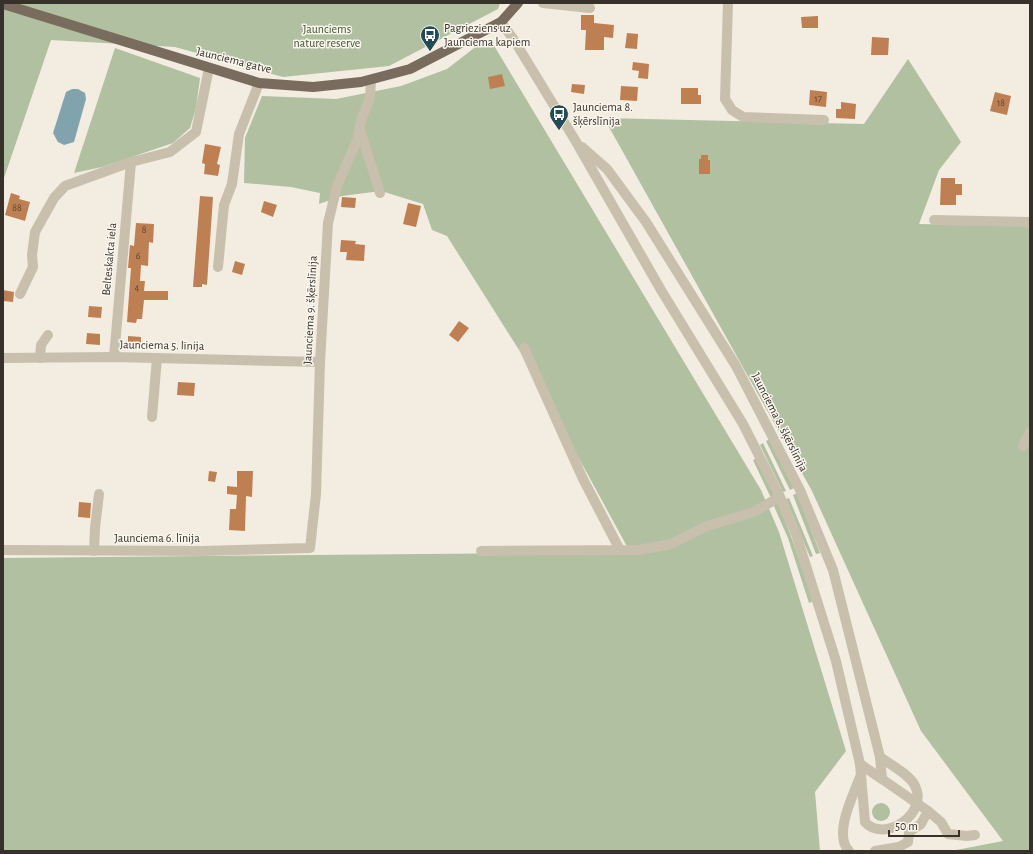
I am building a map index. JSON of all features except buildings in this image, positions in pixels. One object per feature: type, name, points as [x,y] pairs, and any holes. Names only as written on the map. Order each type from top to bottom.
[{"type":"main road","name":"Jaunciema gatve","points":[[3,4],[259,83],[313,87],[335,86],[371,80],[410,69],[501,22],[518,3]]},
{"type":"street","points":[[543,3],[590,8]]},
{"type":"street","points":[[728,3],[725,99],[732,110],[743,117],[824,120]]},
{"type":"street","name":"Jaunciema 8. šķērslīnija","points":[[501,22],[514,40],[575,140],[661,290],[743,424],[780,497],[796,534],[836,661],[860,764],[865,822],[869,827],[874,829],[889,828],[903,823],[911,815],[918,803]]},
{"type":"street","points":[[20,294],[33,267],[32,255],[35,232],[54,198],[65,186],[131,162],[170,152],[196,132],[209,68]]},
{"type":"street","name":"Jaunciema 9. šķērslīnija","points":[[310,548],[316,494],[320,362],[328,224],[337,186],[352,156],[360,130],[361,120],[370,98],[371,80]]},
{"type":"street","points":[[218,267],[224,205],[232,184],[239,134],[259,83]]},
{"type":"street","points":[[360,130],[380,193]]},
{"type":"street","name":"Jaunciema 8. šķērslīnija","points":[[575,140],[607,169],[646,222],[736,366],[800,490],[833,570],[880,757],[882,779]]},
{"type":"street","name":"Belteskakta iela","points":[[114,357],[131,162]]},
{"type":"street","points":[[934,220],[1030,222]]},
{"type":"street","points":[[40,358],[41,345],[48,335]]},
{"type":"street","points":[[524,348],[583,479],[620,550]]},
{"type":"street","name":"Jaunciema 5. līnija","points":[[3,358],[114,357],[320,362]]},
{"type":"street","points":[[152,417],[157,358]]},
{"type":"street","points":[[1023,446],[1030,432]]},
{"type":"street","points":[[94,551],[94,528],[99,494]]},
{"type":"street","points":[[481,551],[638,550],[671,544],[707,526],[754,512],[776,499]]},
{"type":"street","name":"Jaunciema 6. līnija","points":[[3,550],[94,551],[310,548]]},
{"type":"street","points":[[880,757],[905,775],[913,783],[918,794],[918,803]]},
{"type":"street","points":[[860,764],[918,803],[941,822],[948,834],[966,836],[975,835]]},
{"type":"street","name":"Jaunciema 8. šķērslīnija","points":[[849,851],[845,846],[843,830],[848,806],[861,776]]},
{"type":"street","points":[[875,851],[898,847],[908,847],[909,832],[921,824],[928,811]]},
{"type":"green space","name":"Jaunciems nature reserve","points":[[3,3],[500,3],[498,9],[389,66],[283,77],[175,47],[51,40],[3,181]]},
{"type":"green space","points":[[493,44],[761,490],[779,532],[846,751],[815,792],[820,851],[3,851],[3,558],[630,552],[526,361],[447,236],[432,230],[423,204],[381,191],[342,196],[319,204],[320,193],[291,187],[244,183],[245,138],[262,96],[336,99],[401,86],[447,69],[478,45]]},
{"type":"green space","points":[[115,48],[200,78],[196,108],[190,128],[173,143],[102,167],[74,173]]},
{"type":"green space","points":[[908,59],[961,142],[939,170],[919,224],[1028,226],[1030,231],[1030,851],[951,851],[1003,841],[921,731],[812,491],[604,118],[864,124]]},
{"type":"green space","points":[[770,439],[794,488],[790,490],[766,441]]},
{"type":"green space","points":[[763,443],[786,491],[783,492],[760,445]]},
{"type":"green space","points":[[757,458],[775,497],[771,498],[753,460]]},
{"type":"green space","points":[[797,493],[820,553],[816,554],[793,495]]},
{"type":"green space","points":[[789,498],[813,556],[810,557],[786,499]]},
{"type":"green space","points":[[777,501],[791,536],[813,601],[809,603],[788,538],[773,504]]},
{"type":"green space","points":[[877,803],[885,803],[890,808],[888,819],[885,821],[877,821],[872,816],[872,808]]},
{"type":"water","points":[[72,89],[78,89],[85,93],[86,99],[74,142],[64,145],[58,142],[53,133],[66,92]]},
{"type":"place","name":"Pagrieziens uz Jaunciema kapiem","points":[[430,52]]},
{"type":"place","name":"Jaunciema 8. šķērslīnija","points":[[559,131]]}]
